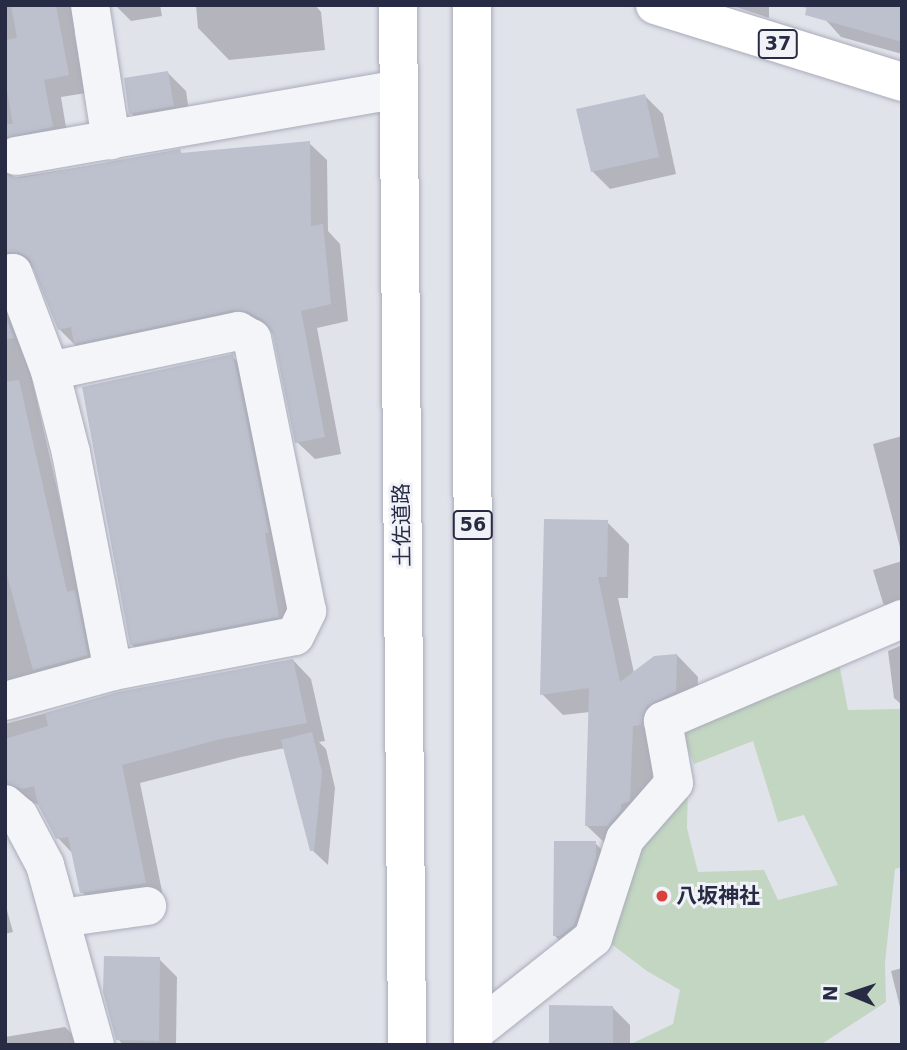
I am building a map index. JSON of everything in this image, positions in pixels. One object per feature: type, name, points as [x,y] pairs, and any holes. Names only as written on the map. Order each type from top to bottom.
[{"type":"main road","name":"土佐道路","points":[[398,5],[407,1045]]},
{"type":"main road","name":"56","points":[[472,5],[473,1039]]},
{"type":"main road","name":"37","points":[[654,5],[902,82]]},
{"type":"street","points":[[90,5],[111,140]]},
{"type":"street","points":[[16,156],[398,89]]},
{"type":"street","points":[[5,274],[13,273],[50,371],[71,453],[113,671]]},
{"type":"street","points":[[5,701],[113,671],[295,636],[307,611],[252,339],[238,331],[50,371]]},
{"type":"street","points":[[473,1039],[593,938],[625,839],[674,783],[663,721],[902,619]]},
{"type":"street","points":[[5,804],[19,816],[45,865],[95,1045]]},
{"type":"street","points":[[61,918],[146,906]]},
{"type":"green space","points":[[839,663],[848,710],[902,709],[902,867],[895,869],[885,963],[886,1002],[820,1045],[629,1045],[673,1024],[680,990],[647,971],[610,943],[631,845],[688,785],[687,828],[698,872],[764,870],[778,900],[838,885],[804,815],[778,822],[753,741],[694,764],[681,731]]},
{"type":"building","points":[[11,5],[56,5],[69,75],[44,80],[53,127],[5,138],[5,124],[13,124],[5,80],[5,40],[17,38]]},
{"type":"building","points":[[807,5],[902,5],[902,42],[805,15]]},
{"type":"building","points":[[168,71],[174,106],[129,114],[124,78]]},
{"type":"building","points":[[645,94],[659,157],[591,172],[576,109]]},
{"type":"building","points":[[310,141],[311,226],[323,224],[331,304],[301,311],[325,437],[295,443],[273,335],[263,320],[249,312],[233,310],[74,344],[71,327],[58,330],[29,258],[19,252],[5,252],[5,174],[20,178],[180,149],[181,153]]},
{"type":"building","points":[[5,314],[14,338],[5,339]]},
{"type":"building","points":[[233,354],[269,533],[265,533],[279,617],[130,645],[82,387]]},
{"type":"building","points":[[19,380],[67,592],[75,590],[88,655],[33,670],[5,568],[5,382]]},
{"type":"building","points":[[544,519],[608,520],[607,577],[598,577],[620,682],[654,656],[677,654],[676,691],[647,706],[641,725],[633,726],[630,801],[621,804],[621,810],[607,826],[585,826],[589,688],[540,695]]},
{"type":"building","points":[[293,659],[307,723],[221,739],[122,765],[146,883],[80,893],[68,837],[56,839],[38,805],[34,786],[22,789],[5,783],[5,739],[48,726],[45,713],[118,692]]},
{"type":"building","points":[[312,732],[322,772],[314,851],[310,851],[281,740]]},
{"type":"building","points":[[554,841],[596,841],[596,859],[574,925],[560,936],[553,936]]},
{"type":"building","points":[[104,956],[160,957],[159,1041],[116,1040],[103,992]]},
{"type":"building","points":[[549,1005],[613,1006],[613,1044],[549,1043]]},
{"type":"place","name":"八坂神社","points":[[662,896]]}]
